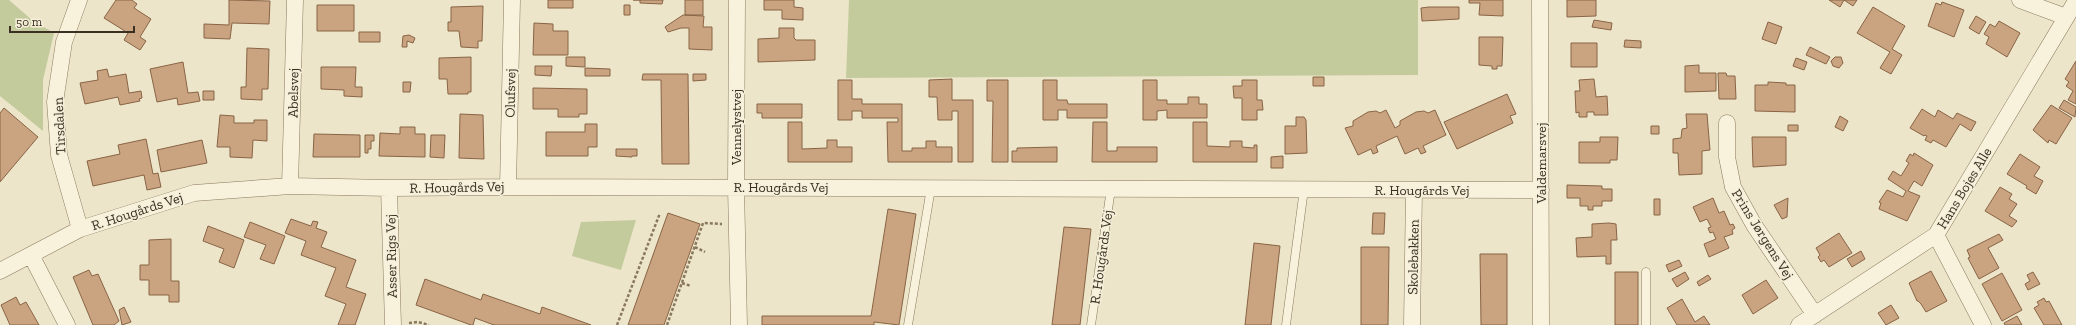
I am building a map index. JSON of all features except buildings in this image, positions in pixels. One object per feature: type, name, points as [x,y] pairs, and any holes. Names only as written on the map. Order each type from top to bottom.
[{"type":"street","name":"Tirsdalen","points":[[79,0],[64,42],[55,102],[59,155],[80,229]]},
{"type":"street","name":"Abelsvej","points":[[290,186],[295,0]]},
{"type":"street","name":"Olufsvej","points":[[508,187],[512,0]]},
{"type":"street","name":"Vennelystvej","points":[[737,0],[736,187],[739,325]]},
{"type":"street","name":"Valdemarsvej","points":[[1540,0],[1541,325]]},
{"type":"street","points":[[2020,0],[2066,17]]},
{"type":"street","name":"Hans Bojes Alle","points":[[1799,325],[1936,235],[2076,1]]},
{"type":"street","name":"Prins Jørgens Vej","points":[[1727,123],[1727,157],[1733,187],[1754,225],[1815,315]]},
{"type":"street","name":"R. Hougårds Vej","points":[[0,271],[80,229],[194,193],[290,186],[389,188],[736,187],[1541,190]]},
{"type":"street","name":"Asser Rigs Vej","points":[[389,188],[393,325]]},
{"type":"street","name":"Skolebakken","points":[[1412,325],[1414,190]]},
{"type":"street","points":[[1936,235],[1983,325]]},
{"type":"street","points":[[31,255],[67,325]]},
{"type":"lane","points":[[908,325],[931,188]]},
{"type":"lane","name":"R. Hougårds Vej","points":[[1091,325],[1111,189]]},
{"type":"lane","points":[[1286,325],[1304,189]]},
{"type":"lane","points":[[1646,272],[1646,325]]},
{"type":"path","points":[[618,325],[660,213]]},
{"type":"path","points":[[667,325],[703,223],[737,225]]},
{"type":"path","points":[[695,247],[705,252]]},
{"type":"path","points":[[682,283],[691,286]]},
{"type":"green space","points":[[0,0],[9,0],[32,20],[54,33],[43,80],[43,131],[0,96]]},
{"type":"green space","points":[[849,0],[1418,0],[1418,75],[846,78]]},
{"type":"green space","points":[[636,220],[621,270],[572,256],[581,222]]}]
